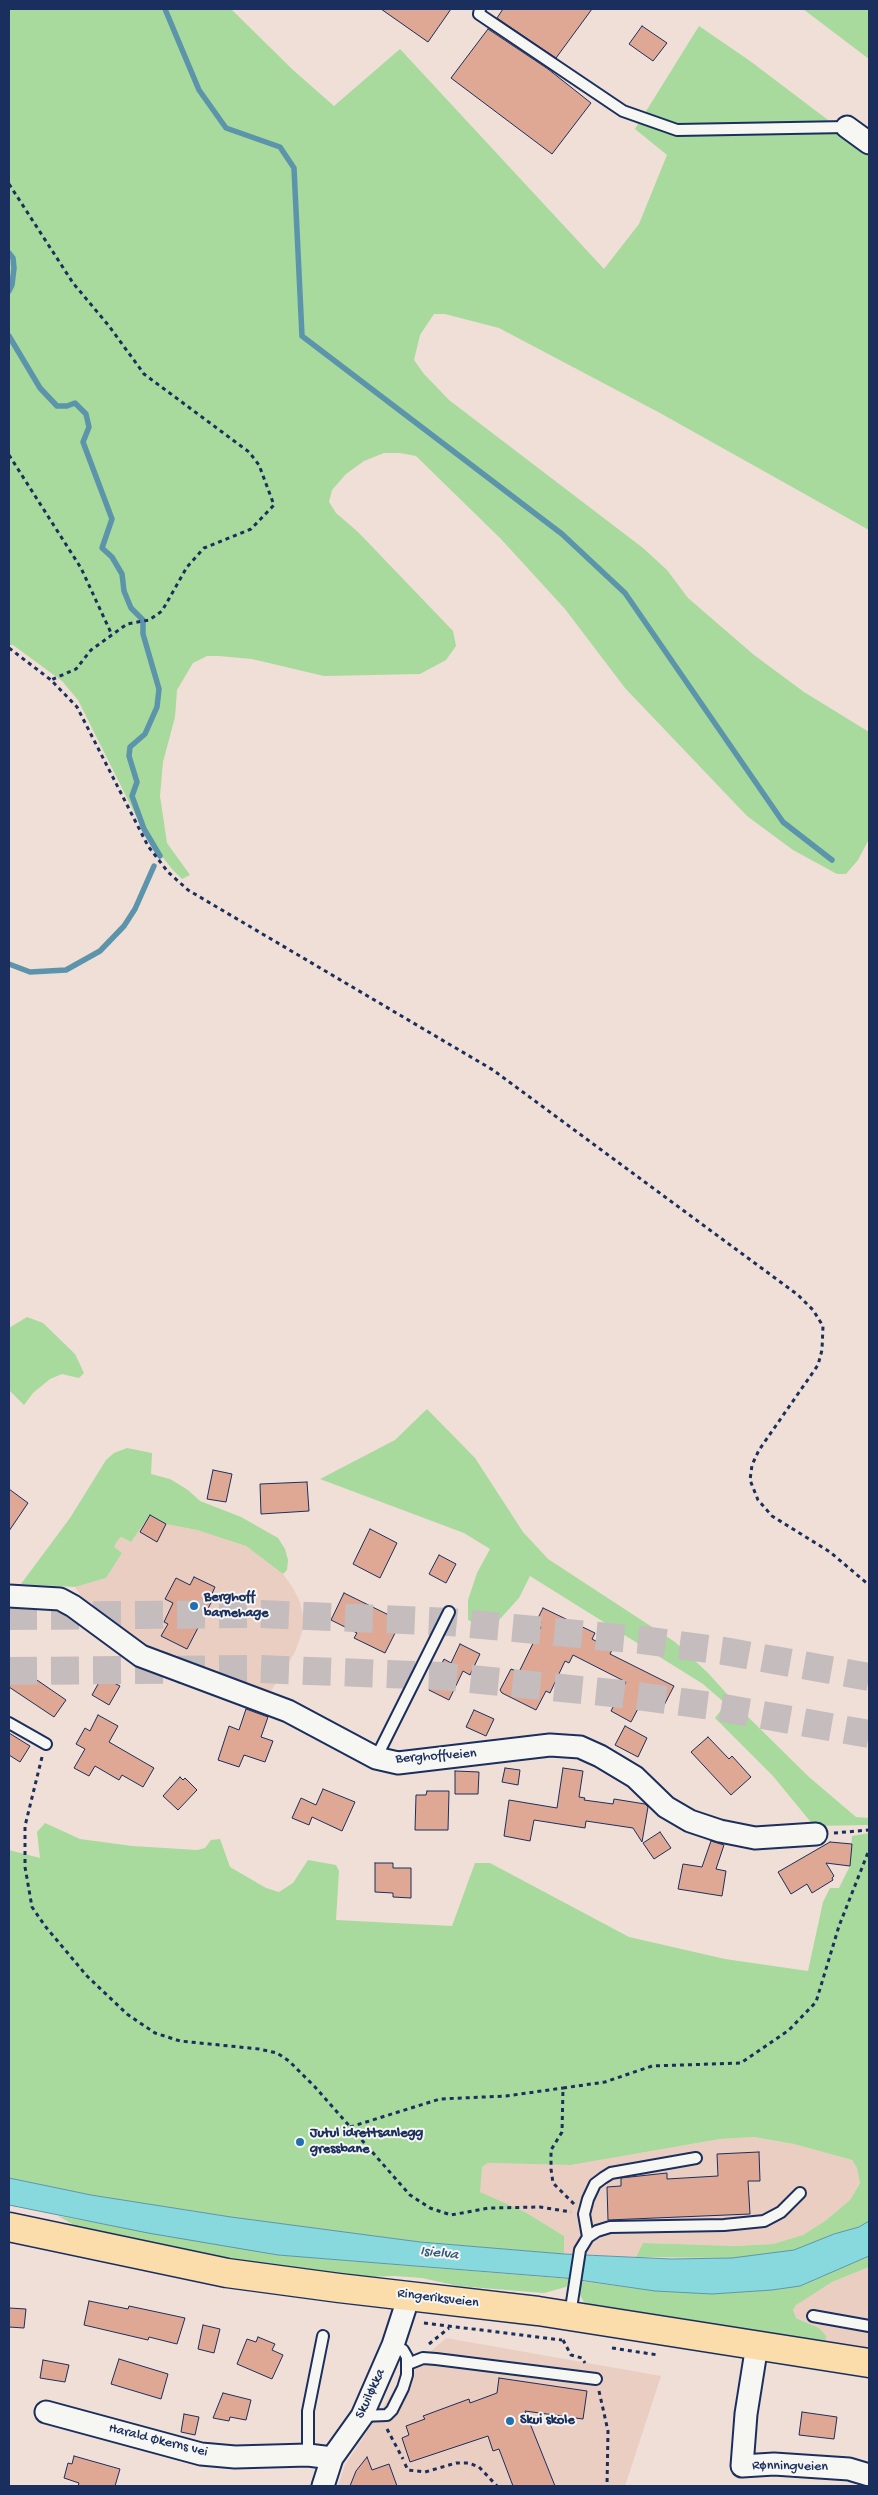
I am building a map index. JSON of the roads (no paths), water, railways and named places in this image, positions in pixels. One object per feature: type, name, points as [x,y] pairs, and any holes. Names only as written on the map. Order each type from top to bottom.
[{"type":"main road","name":"Ringeriksveien","points":[[9,2227],[219,2271],[409,2296],[567,2328],[757,2345],[869,2363]]},
{"type":"street","points":[[847,127],[869,143]]},
{"type":"street","name":"Berghoffveien","points":[[9,1596],[60,1599],[73,1606],[141,1656],[288,1711],[376,1758],[398,1763],[550,1745],[580,1747],[600,1756],[635,1777],[666,1807],[690,1821],[720,1831],[756,1838],[816,1834]]},
{"type":"street","name":"Skuiløkka","points":[[323,2486],[332,2458],[372,2416],[409,2296]]},
{"type":"street","name":"Rønningveien","points":[[757,2345],[746,2414],[742,2466],[774,2464],[849,2469],[869,2475]]},
{"type":"street","name":"Harald Økerns vei","points":[[46,2412],[201,2454],[235,2457],[308,2455],[332,2458]]},
{"type":"lane","points":[[480,9],[478,14],[623,111],[678,130],[847,127]]},
{"type":"lane","points":[[376,1758],[449,1612]]},
{"type":"lane","points":[[9,1723],[46,1744]]},
{"type":"lane","points":[[588,2237],[584,2214],[595,2184],[611,2173],[696,2158]]},
{"type":"lane","points":[[567,2328],[580,2250],[588,2237],[597,2231],[610,2228],[704,2226],[764,2221],[781,2212],[800,2193]]},
{"type":"lane","points":[[813,2316],[869,2326]]},
{"type":"lane","points":[[308,2455],[308,2411],[323,2336]]},
{"type":"lane","points":[[372,2416],[392,2410],[403,2388],[408,2364],[404,2350],[393,2345]]},
{"type":"lane","points":[[408,2364],[423,2358],[436,2359],[596,2380]]},
{"type":"water","name":"Isielva","points":[[9,2178],[91,2195],[231,2217],[420,2242],[564,2254],[671,2259],[732,2258],[794,2250],[834,2234],[859,2227],[869,2221],[869,2256],[800,2286],[712,2294],[655,2291],[565,2278],[278,2255],[148,2233],[9,2205]]},
{"type":"waterway","points":[[165,9],[199,90],[226,128],[280,147],[294,168],[302,336],[562,534],[625,593],[783,822],[832,860]]},
{"type":"waterway","points":[[9,253],[13,258],[14,268],[12,285],[9,291]]},
{"type":"waterway","points":[[9,336],[40,388],[57,406],[67,406],[75,403],[86,414],[89,427],[83,442],[112,519],[102,548],[112,557],[122,574],[124,591],[131,608],[143,620],[143,634],[159,689],[157,707],[145,734],[130,747],[129,756],[137,782],[132,796],[144,829],[160,856]]},
{"type":"waterway","points":[[9,964],[30,972],[66,970],[100,951],[124,926],[135,909],[154,866]]},
{"type":"tunnel","points":[[9,1616],[261,1614],[450,1622],[642,1640],[724,1651],[869,1677]]},
{"type":"tunnel","points":[[9,1671],[259,1669],[440,1676],[622,1694],[712,1706],[869,1734]]},
{"type":"place","name":"Berghoff barnehage","points":[[194,1606]]},
{"type":"place","name":"Jutul idrettsanlegg gressbane","points":[[300,2142]]},
{"type":"place","name":"Skui skole","points":[[510,2421]]}]
